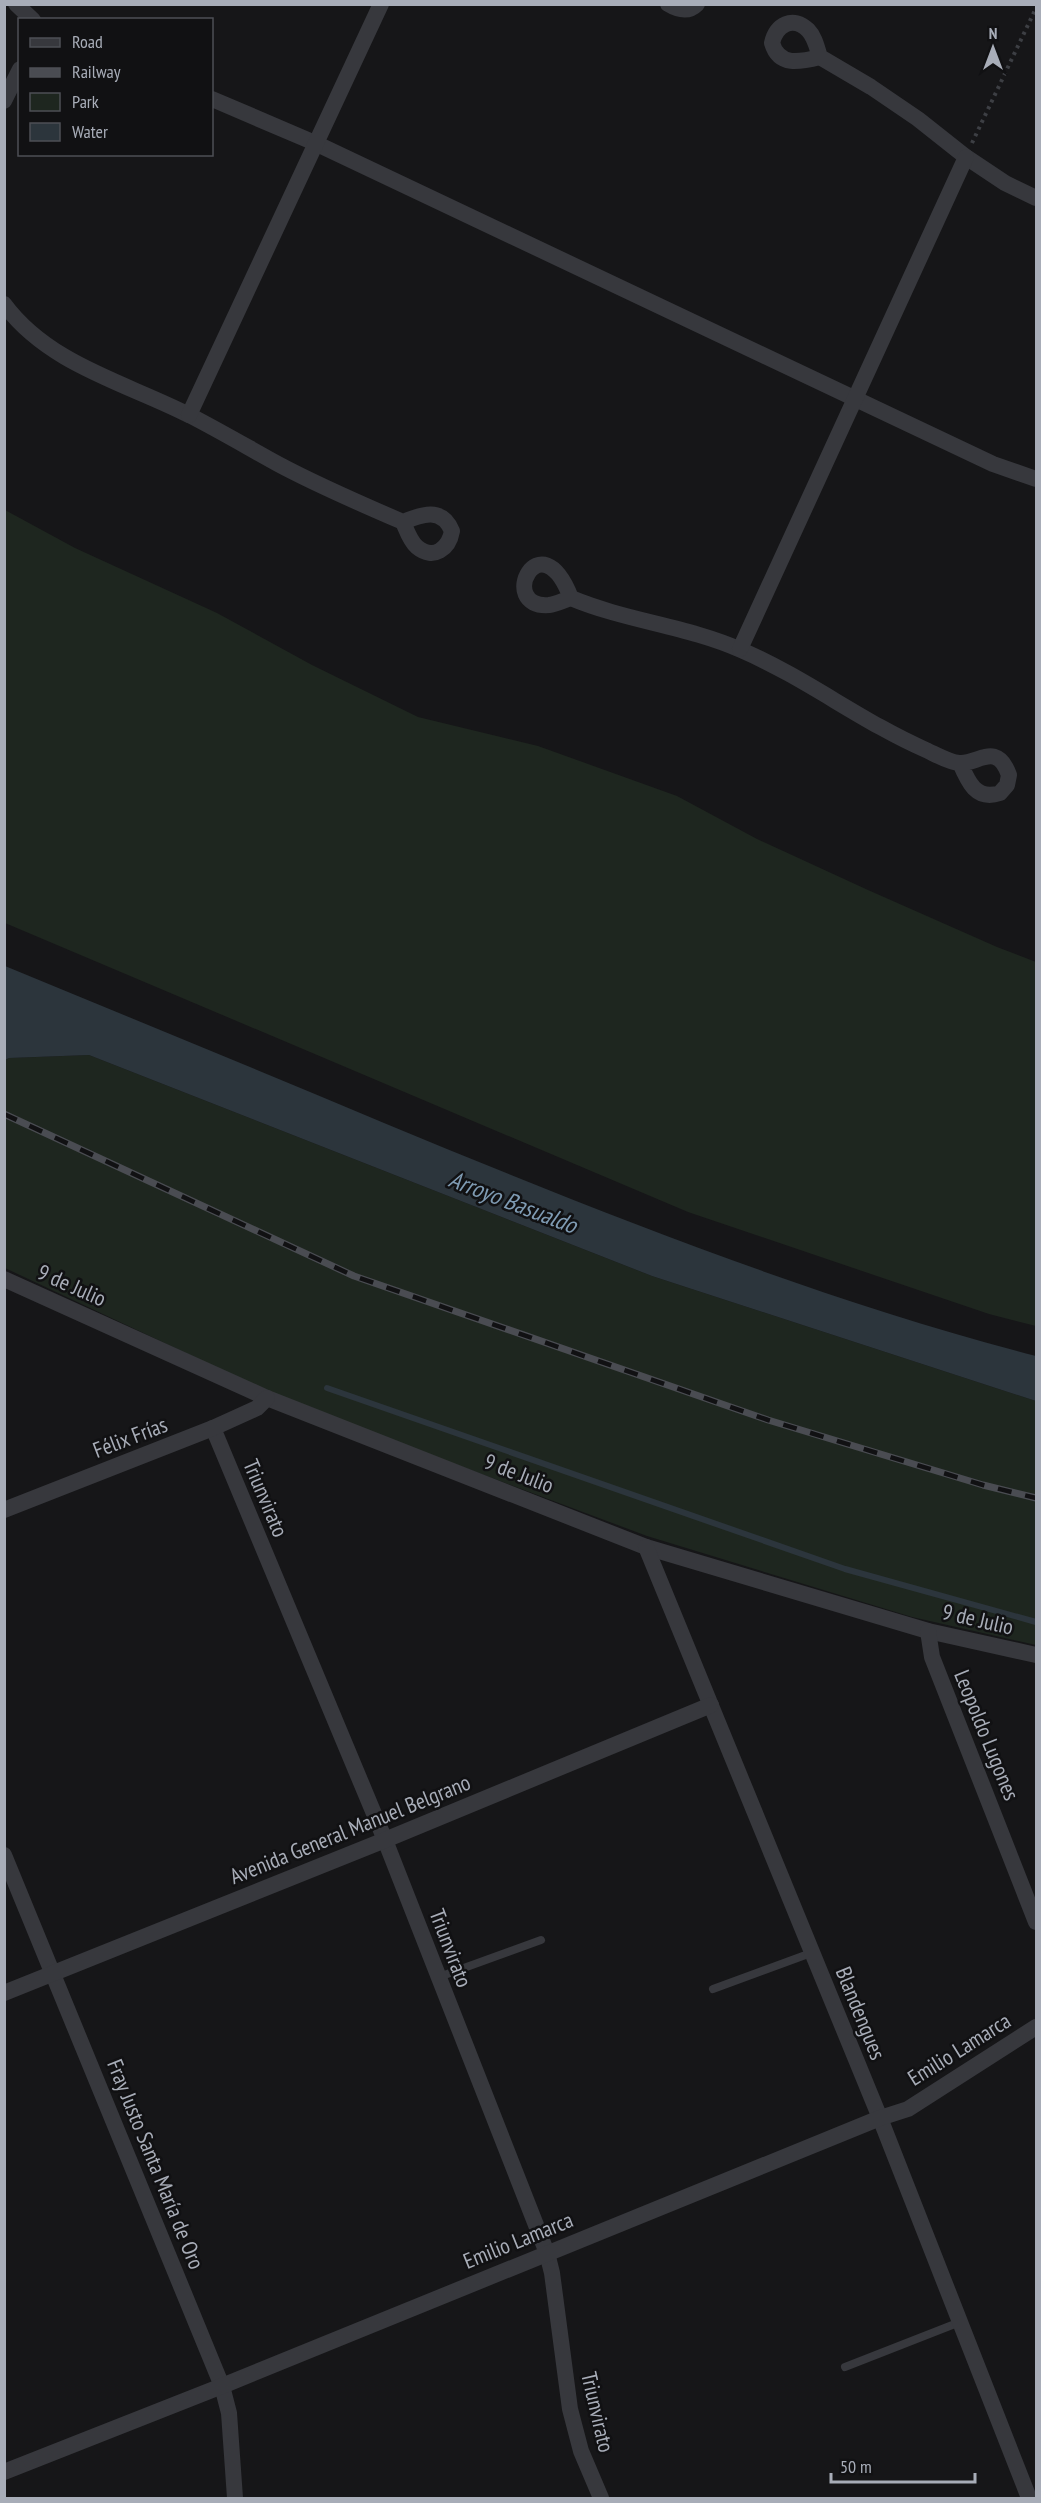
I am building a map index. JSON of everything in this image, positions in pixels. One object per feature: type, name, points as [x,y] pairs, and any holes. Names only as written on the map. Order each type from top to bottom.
[{"type":"street","points":[[16,4],[31,18]]},
{"type":"street","points":[[189,415],[381,4]]},
{"type":"street","points":[[668,4],[679,10],[687,10],[697,4]]},
{"type":"street","points":[[820,57],[872,87],[1005,183],[1036,198]]},
{"type":"street","points":[[4,101],[18,73]]},
{"type":"street","points":[[213,99],[315,143],[993,464],[1036,479]]},
{"type":"street","points":[[740,649],[966,157]]},
{"type":"street","points":[[4,304],[30,331],[76,363],[120,386],[189,415],[334,492],[403,522]]},
{"type":"street","points":[[571,598],[740,649],[769,663],[898,737],[960,763]]},
{"type":"street","name":"9 de Julio","points":[[4,1279],[267,1398],[646,1547],[928,1631],[1036,1655]]},
{"type":"street","name":"Félix Frías","points":[[4,1510],[213,1428],[257,1408],[267,1398]]},
{"type":"street","name":"Triunvirato","points":[[213,1428],[385,1840],[547,2253],[552,2273],[570,2409],[581,2451],[601,2499]]},
{"type":"street","name":"Blandengues","points":[[646,1547],[880,2118],[1029,2499]]},
{"type":"street","name":"Leopoldo Lugones","points":[[928,1631],[932,1657],[1036,1922]]},
{"type":"street","name":"Avenida General Manuel Belgrano","points":[[4,1993],[385,1840],[711,1705]]},
{"type":"street","name":"Fray Justo Santa María de Oro","points":[[4,1855],[222,2386],[230,2422],[235,2499]]},
{"type":"street","name":"Emilio Lamarca","points":[[4,2472],[222,2386],[880,2118],[908,2109],[1036,2027]]},
{"type":"lane","points":[[438,1977],[541,1940]]},
{"type":"lane","points":[[713,1989],[811,1953]]},
{"type":"lane","points":[[845,2367],[960,2322]]},
{"type":"path","points":[[966,157],[1036,8]]},
{"type":"green space","points":[[5,510],[75,548],[217,613],[312,665],[418,717],[538,746],[677,796],[757,839],[997,947],[1036,962],[1036,1326],[989,1314],[688,1212],[5,923]]},
{"type":"green space","points":[[89,1055],[652,1276],[1036,1401],[1036,1645],[912,1617],[647,1536],[292,1403],[5,1268],[5,1060]]},
{"type":"water","name":"Arroyo Basualdo","points":[[5,966],[464,1156],[706,1251],[870,1308],[1036,1356],[1036,1401],[652,1276],[89,1055],[5,1060]]},
{"type":"waterway","points":[[327,1388],[845,1569],[1036,1622]]},
{"type":"railway","points":[[4,1114],[354,1276],[768,1420],[983,1485],[1036,1498]]}]
